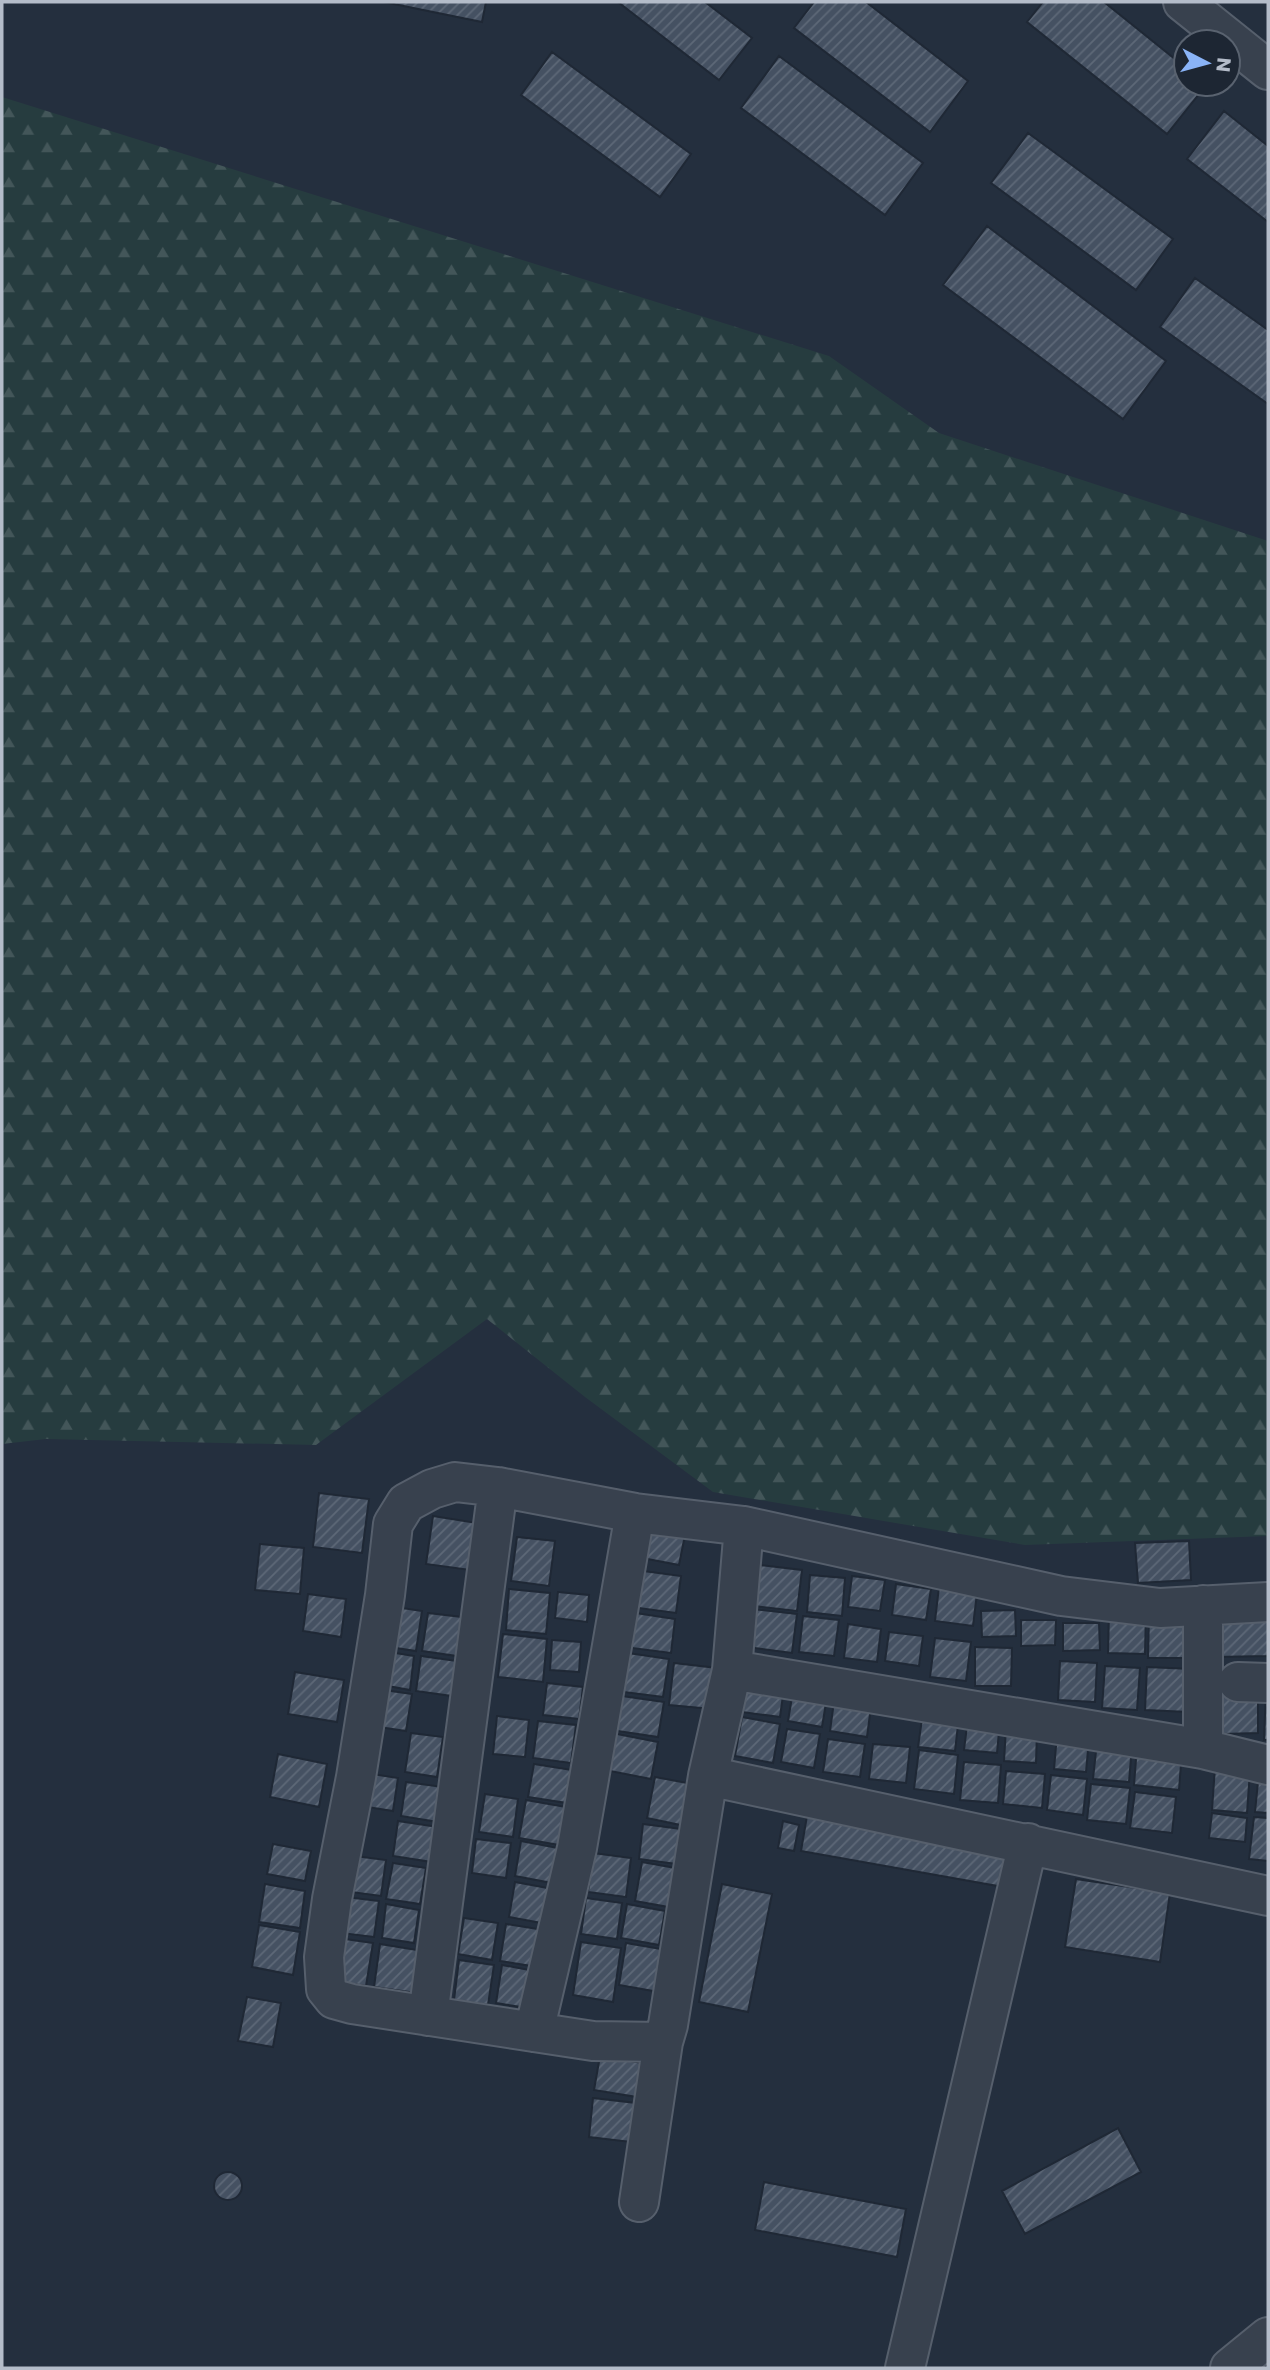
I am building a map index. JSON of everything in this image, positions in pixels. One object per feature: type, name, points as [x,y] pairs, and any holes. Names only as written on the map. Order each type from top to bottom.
[{"type":"street","points":[[1184,2],[1268,70]]},
{"type":"street","points":[[663,2042],[593,2041],[428,2016],[334,1999],[326,1989],[324,1957],[331,1899],[356,1777],[385,1595],[393,1524],[406,1503],[432,1489],[455,1482],[498,1487],[635,1513],[744,1526],[1061,1596],[1160,1608],[1268,1602]]},
{"type":"street","points":[[428,2016],[498,1487]]},
{"type":"street","points":[[534,2032],[577,1848],[635,1513]]},
{"type":"street","points":[[639,2202],[708,1776],[732,1671],[744,1526]]},
{"type":"street","points":[[1203,1605],[1203,1749]]},
{"type":"street","points":[[732,1671],[1203,1749],[1268,1766]]},
{"type":"street","points":[[708,1776],[1268,1896]]},
{"type":"street","points":[[905,2368],[1028,1843]]},
{"type":"street","points":[[1230,2368],[1268,2337]]},
{"type":"green space","points":[[2,97],[829,356],[939,433],[1268,541],[1268,1536],[1025,1545],[713,1492],[585,1397],[487,1319],[316,1445],[46,1439],[2,1444]]},
{"type":"building","points":[[384,2],[486,2],[482,22]]},
{"type":"building","points":[[618,2],[705,2],[752,38],[719,80]]},
{"type":"building","points":[[814,2],[866,2],[968,81],[930,132],[794,28]]},
{"type":"building","points":[[1043,2],[1104,2],[1172,57],[1172,98],[1196,98],[1167,134],[1027,22]]},
{"type":"building","points":[[552,52],[691,154],[660,197],[521,95]]},
{"type":"building","points":[[779,56],[923,163],[885,215],[741,108]]},
{"type":"building","points":[[1224,111],[1268,146],[1268,222],[1187,159]]},
{"type":"building","points":[[1028,133],[1173,239],[1136,290],[991,183]]},
{"type":"building","points":[[987,226],[1166,361],[1123,419],[943,285]]},
{"type":"building","points":[[1195,278],[1268,330],[1268,404],[1160,327]]},
{"type":"building","points":[[319,1493],[369,1499],[362,1553],[313,1547]]},
{"type":"building","points":[[433,1516],[477,1523],[470,1570],[426,1564]]},
{"type":"building","points":[[643,1527],[685,1535],[679,1565],[637,1557]]},
{"type":"building","points":[[517,1537],[555,1541],[549,1586],[511,1581]]},
{"type":"building","points":[[1189,1541],[1191,1580],[1138,1583],[1135,1543]]},
{"type":"building","points":[[260,1544],[304,1548],[300,1594],[255,1590]]},
{"type":"building","points":[[759,1565],[802,1570],[797,1611],[754,1606]]},
{"type":"building","points":[[636,1570],[681,1576],[676,1613],[631,1607]]},
{"type":"building","points":[[810,1575],[845,1578],[842,1616],[807,1612]]},
{"type":"building","points":[[852,1576],[885,1580],[880,1611],[848,1607]]},
{"type":"building","points":[[896,1584],[931,1589],[926,1620],[892,1615]]},
{"type":"building","points":[[939,1587],[977,1593],[973,1626],[935,1621]]},
{"type":"building","points":[[509,1589],[550,1593],[546,1634],[506,1630]]},
{"type":"building","points":[[558,1592],[589,1595],[587,1622],[555,1618]]},
{"type":"building","points":[[308,1594],[346,1599],[341,1637],[303,1631]]},
{"type":"building","points":[[389,1606],[422,1611],[416,1651],[383,1646]]},
{"type":"building","points":[[752,1609],[797,1614],[792,1653],[747,1647]]},
{"type":"building","points":[[1015,1610],[1016,1636],[982,1637],[981,1611]]},
{"type":"building","points":[[1109,1611],[1146,1612],[1145,1654],[1108,1653]]},
{"type":"building","points":[[629,1612],[675,1619],[671,1653],[624,1647]]},
{"type":"building","points":[[1149,1612],[1189,1613],[1188,1658],[1148,1658]]},
{"type":"building","points":[[1215,1612],[1268,1612],[1268,1656],[1215,1657]]},
{"type":"building","points":[[428,1613],[462,1617],[457,1656],[422,1651]]},
{"type":"building","points":[[803,1616],[839,1620],[834,1656],[799,1652]]},
{"type":"building","points":[[1021,1620],[1056,1620],[1055,1645],[1021,1646]]},
{"type":"building","points":[[1063,1623],[1099,1623],[1100,1650],[1063,1651]]},
{"type":"building","points":[[848,1624],[881,1629],[877,1662],[844,1658]]},
{"type":"building","points":[[889,1632],[923,1636],[919,1666],[885,1661]]},
{"type":"building","points":[[503,1634],[547,1639],[543,1682],[498,1677]]},
{"type":"building","points":[[935,1638],[971,1642],[966,1681],[930,1677]]},
{"type":"building","points":[[552,1640],[581,1642],[579,1672],[550,1670]]},
{"type":"building","points":[[975,1647],[1012,1648],[1011,1686],[975,1686]]},
{"type":"building","points":[[383,1651],[414,1656],[410,1690],[377,1684]]},
{"type":"building","points":[[621,1652],[669,1659],[663,1697],[616,1691]]},
{"type":"building","points":[[421,1656],[457,1661],[452,1696],[416,1691]]},
{"type":"building","points":[[1060,1661],[1097,1663],[1095,1702],[1058,1700]]},
{"type":"building","points":[[674,1663],[717,1668],[712,1709],[669,1705]]},
{"type":"building","points":[[1105,1666],[1140,1668],[1137,1710],[1102,1708]]},
{"type":"building","points":[[1147,1667],[1192,1669],[1189,1712],[1145,1710]]},
{"type":"building","points":[[295,1672],[344,1680],[337,1722],[288,1714]]},
{"type":"building","points":[[747,1676],[785,1681],[780,1717],[742,1712]]},
{"type":"building","points":[[547,1683],[583,1687],[579,1719],[543,1715]]},
{"type":"building","points":[[794,1685],[828,1691],[822,1727],[788,1721]]},
{"type":"building","points":[[377,1689],[412,1694],[406,1731],[372,1726]]},
{"type":"building","points":[[1266,1691],[1268,1740],[1264,1740]]},
{"type":"building","points":[[835,1694],[872,1699],[867,1737],[830,1731]]},
{"type":"building","points":[[615,1695],[664,1702],[658,1737],[611,1730]]},
{"type":"building","points":[[1223,1696],[1258,1696],[1258,1733],[1223,1734]]},
{"type":"building","points":[[923,1712],[959,1716],[955,1751],[918,1747]]},
{"type":"building","points":[[497,1716],[529,1720],[525,1757],[493,1754]]},
{"type":"building","points":[[742,1717],[780,1724],[773,1763],[735,1756]]},
{"type":"building","points":[[968,1718],[1000,1721],[997,1753],[964,1750]]},
{"type":"building","points":[[538,1721],[576,1725],[571,1763],[533,1758]]},
{"type":"building","points":[[1006,1728],[1037,1730],[1036,1763],[1004,1761]]},
{"type":"building","points":[[787,1729],[820,1734],[814,1768],[781,1762]]},
{"type":"building","points":[[411,1733],[443,1737],[437,1777],[405,1772]]},
{"type":"building","points":[[612,1733],[658,1742],[651,1779],[605,1770]]},
{"type":"building","points":[[1057,1735],[1089,1739],[1086,1772],[1054,1769]]},
{"type":"building","points":[[828,1739],[865,1744],[860,1777],[823,1772]]},
{"type":"building","points":[[1097,1742],[1132,1746],[1129,1782],[1093,1779]]},
{"type":"building","points":[[873,1744],[910,1747],[906,1783],[869,1779]]},
{"type":"building","points":[[1137,1747],[1182,1751],[1179,1790],[1134,1785]]},
{"type":"building","points":[[919,1750],[958,1755],[954,1794],[914,1789]]},
{"type":"building","points":[[278,1754],[327,1764],[319,1807],[270,1797]]},
{"type":"building","points":[[964,1762],[1001,1765],[998,1803],[960,1800]]},
{"type":"building","points":[[534,1764],[572,1770],[567,1803],[528,1797]]},
{"type":"building","points":[[1215,1767],[1250,1771],[1247,1813],[1212,1810]]},
{"type":"building","points":[[1006,1771],[1045,1774],[1042,1808],[1003,1804]]},
{"type":"building","points":[[1259,1772],[1268,1773],[1268,1813],[1255,1812]]},
{"type":"building","points":[[366,1773],[398,1778],[393,1811],[361,1806]]},
{"type":"building","points":[[1051,1775],[1087,1779],[1083,1815],[1047,1810]]},
{"type":"building","points":[[655,1777],[698,1785],[690,1827],[647,1818]]},
{"type":"building","points":[[406,1782],[443,1787],[438,1822],[401,1816]]},
{"type":"building","points":[[1091,1784],[1130,1788],[1126,1824],[1087,1820]]},
{"type":"building","points":[[1135,1792],[1176,1797],[1172,1833],[1130,1828]]},
{"type":"building","points":[[485,1794],[518,1799],[513,1837],[479,1832]]},
{"type":"building","points":[[526,1800],[566,1807],[559,1845],[519,1838]]},
{"type":"building","points":[[808,1810],[1015,1847],[1009,1888],[801,1851]]},
{"type":"building","points":[[1212,1813],[1247,1818],[1245,1842],[1209,1838]]},
{"type":"building","points":[[1254,1817],[1268,1818],[1268,1861],[1249,1859]]},
{"type":"building","points":[[398,1821],[438,1827],[432,1862],[393,1856]]},
{"type":"building","points":[[783,1821],[799,1825],[794,1851],[778,1848]]},
{"type":"building","points":[[643,1824],[689,1830],[684,1865],[639,1859]]},
{"type":"building","points":[[476,1839],[511,1843],[506,1878],[472,1873]]},
{"type":"building","points":[[521,1841],[558,1848],[552,1883],[515,1876]]},
{"type":"building","points":[[273,1844],[311,1851],[305,1881],[267,1874]]},
{"type":"building","points":[[593,1853],[631,1858],[626,1897],[588,1892]]},
{"type":"building","points":[[355,1856],[386,1860],[381,1896],[351,1892]]},
{"type":"building","points":[[642,1862],[681,1869],[674,1908],[635,1901]]},
{"type":"building","points":[[393,1863],[426,1868],[420,1904],[386,1899]]},
{"type":"building","points":[[1076,1879],[1170,1893],[1160,1962],[1065,1947]]},
{"type":"building","points":[[515,1882],[553,1889],[547,1924],[509,1917]]},
{"type":"building","points":[[265,1884],[305,1891],[300,1928],[259,1922]]},
{"type":"building","points":[[722,1884],[772,1894],[748,2012],[699,2002]]},
{"type":"building","points":[[346,1897],[379,1901],[374,1937],[341,1933]]},
{"type":"building","points":[[586,1898],[622,1903],[617,1939],[581,1934]]},
{"type":"building","points":[[386,1904],[419,1910],[414,1943],[382,1938]]},
{"type":"building","points":[[627,1904],[665,1911],[659,1945],[621,1938]]},
{"type":"building","points":[[464,1918],[498,1923],[492,1960],[458,1954]]},
{"type":"building","points":[[506,1924],[544,1930],[538,1967],[500,1961]]},
{"type":"building","points":[[259,1925],[300,1932],[293,1975],[252,1967]]},
{"type":"building","points":[[338,1938],[373,1943],[366,1986],[332,1981]]},
{"type":"building","points":[[581,1942],[621,1948],[613,2002],[573,1995]]},
{"type":"building","points":[[626,1943],[667,1950],[659,1992],[619,1985]]},
{"type":"building","points":[[380,1944],[423,1951],[416,1993],[374,1987]]},
{"type":"building","points":[[459,1960],[494,1965],[488,2005],[454,2000]]},
{"type":"building","points":[[502,1965],[540,1972],[534,2009],[496,2003]]},
{"type":"building","points":[[247,1997],[281,2003],[273,2047],[238,2041]]},
{"type":"building","points":[[600,2056],[643,2063],[637,2097],[594,2090]]},
{"type":"building","points":[[593,2098],[636,2103],[631,2142],[589,2137]]},
{"type":"building","points":[[1118,2128],[1141,2172],[1025,2234],[1002,2191]]},
{"type":"building","points":[[228,2172],[238,2176],[242,2186],[238,2196],[228,2200],[218,2196],[214,2186],[218,2176]]},
{"type":"building","points":[[764,2182],[906,2209],[897,2257],[755,2230]]}]
